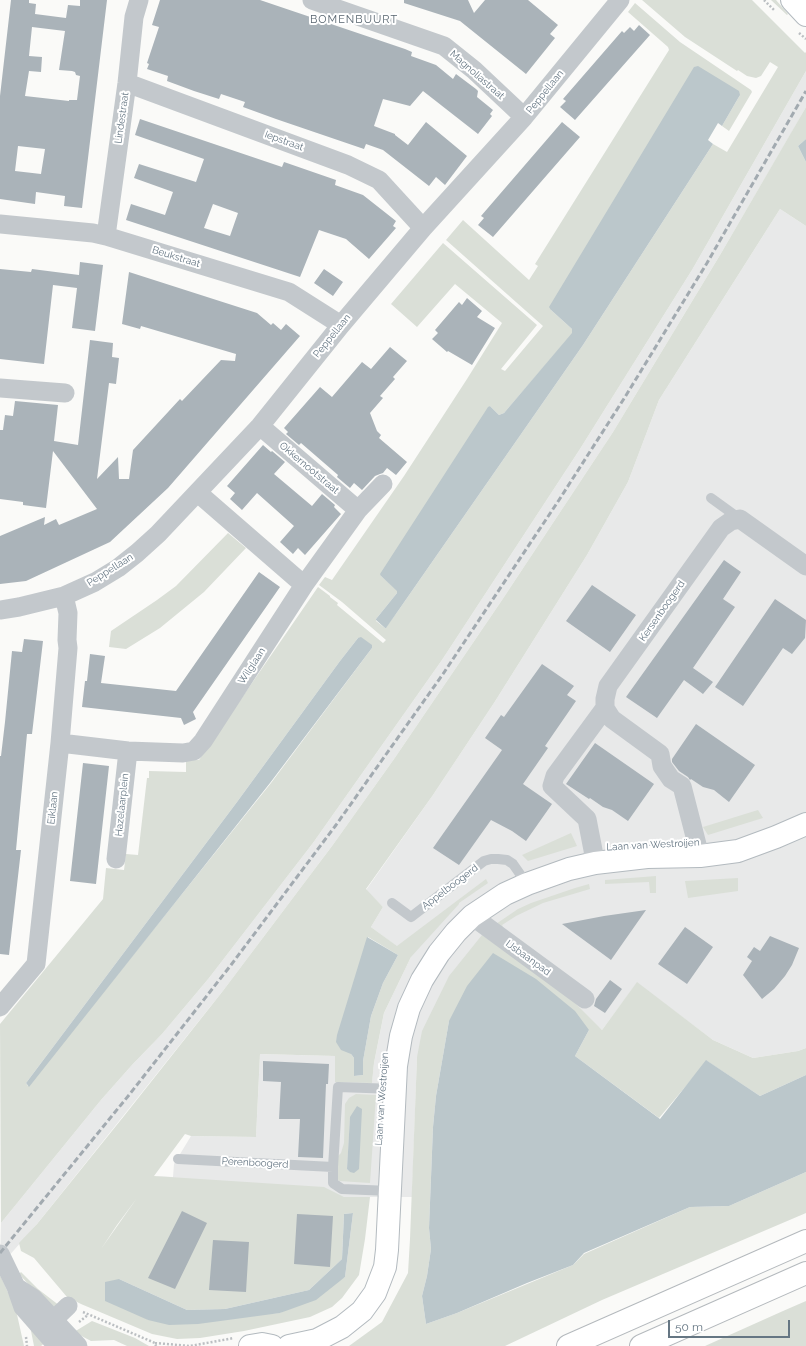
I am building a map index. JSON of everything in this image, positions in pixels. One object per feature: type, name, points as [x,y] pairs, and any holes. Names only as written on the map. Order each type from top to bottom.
[{"type":"main road","points":[[792,0],[806,14]]},
{"type":"main road","name":"Laan van Westroijen","points":[[289,1346],[317,1340],[331,1333],[352,1320],[362,1311],[375,1293],[384,1267],[387,1250],[396,1066],[401,1036],[410,1008],[422,980],[439,953],[456,932],[472,916],[506,894],[527,884],[569,869],[594,863],[647,858],[700,856],[747,849],[806,824]]},
{"type":"main road","points":[[568,1346],[806,1241]]},
{"type":"main road","points":[[641,1346],[806,1273]]},
{"type":"main road","points":[[244,1342],[272,1346]]},
{"type":"street","name":"Lindestraat","points":[[106,236],[127,83],[134,18],[139,0]]},
{"type":"street","name":"Magnoliastraat","points":[[312,0],[444,46],[474,70],[524,117]]},
{"type":"street","name":"Peppellaan","points":[[0,610],[24,606],[64,596],[95,582],[137,554],[158,534],[260,426],[342,325],[424,228],[524,117],[620,0]]},
{"type":"street","name":"Iepstraat","points":[[127,83],[348,165],[379,180],[424,228]]},
{"type":"street","name":"Beukstraat","points":[[0,224],[93,233],[106,236],[289,292],[342,325]]},
{"type":"street","points":[[0,388],[65,393]]},
{"type":"street","name":"Okkernootstraat","points":[[260,426],[358,510]]},
{"type":"street","points":[[198,493],[304,585],[358,510],[383,484]]},
{"type":"street","points":[[736,520],[806,566]]},
{"type":"street","name":"Kersenboogerd","points":[[594,863],[587,819],[552,786],[555,776],[605,708],[605,699],[608,686],[721,528],[736,520]]},
{"type":"street","name":"Wilglaan","points":[[60,743],[128,750],[183,753],[194,751],[203,741],[304,585]]},
{"type":"street","name":"Eiklaan","points":[[0,1007],[36,964],[60,743],[68,648],[68,613],[64,596]]},
{"type":"street","points":[[605,708],[612,719],[660,754],[662,766],[671,779],[682,786],[700,856]]},
{"type":"street","name":"Hazelaarplein","points":[[116,859],[128,750]]},
{"type":"street","name":"IJsbaanpad","points":[[472,916],[585,999]]},
{"type":"street","points":[[0,1254],[16,1287],[23,1307],[78,1346]]},
{"type":"street","points":[[16,1287],[33,1298],[48,1325],[57,1346]]},
{"type":"street","points":[[48,1325],[68,1306]]},
{"type":"lane","points":[[711,498],[736,520]]},
{"type":"lane","name":"Appelboogerd","points":[[392,903],[411,917],[484,861],[498,858],[507,860],[513,864],[527,884]]},
{"type":"lane","points":[[390,1191],[342,1189],[332,1183],[338,1087],[395,1089]]},
{"type":"lane","name":"Perenboogerd","points":[[178,1159],[333,1167]]},
{"type":"path","points":[[88,1315],[155,1344],[190,1346],[244,1342]]},
{"type":"shaded area","points":[[642,0],[752,0],[805,53],[806,52],[806,71],[692,270],[580,449],[442,660],[313,843],[209,978],[162,1034],[101,1100],[1,1223],[0,1024],[103,899],[106,868],[124,870],[126,854],[138,855],[149,771],[186,772],[186,760],[199,760],[318,587],[338,603],[337,605],[383,643],[386,640],[342,602],[319,585],[325,577],[332,580],[404,476],[502,323],[455,284],[417,327],[391,304],[443,243],[537,325],[501,369],[505,371],[543,326],[446,240],[463,220],[529,280],[538,266],[535,264],[669,50],[668,47],[628,12],[635,3],[680,42],[751,90],[752,92],[729,131],[722,126],[740,95],[551,310],[572,329],[573,333],[504,413],[499,415],[490,406],[381,576],[397,590],[397,593],[376,619],[376,621],[385,628],[583,345],[713,144],[727,152],[778,67],[770,62],[761,76],[756,78],[747,76],[685,37]],"holes":[[[358,638],[372,648],[271,783],[28,1086],[26,1083]]]},
{"type":"shaded area","points":[[771,0],[776,0],[788,14],[787,15]]},
{"type":"shaded area","points":[[698,66],[739,91],[740,95],[722,126],[718,123],[708,140],[713,144],[583,345],[385,628],[376,619],[397,591],[380,574],[488,407],[490,406],[499,415],[504,413],[572,333],[572,329],[549,307],[694,67]]},
{"type":"shaded area","points":[[806,71],[806,107],[793,130],[720,255],[613,432],[502,600],[394,759],[332,846],[222,992],[37,1224],[0,1266],[1,1223],[101,1100],[162,1034],[209,978],[313,843],[442,660],[580,449],[692,270]]},
{"type":"shaded area","points":[[806,107],[806,139],[798,146],[806,162],[806,226],[780,209],[659,400],[628,482],[587,555],[494,703],[433,795],[366,889],[383,907],[371,927],[397,946],[486,879],[488,883],[459,903],[411,957],[384,1013],[374,1063],[372,1083],[335,1082],[335,1056],[260,1054],[256,1137],[191,1136],[185,1134],[154,1176],[324,1187],[344,1197],[370,1197],[359,1275],[342,1298],[332,1307],[310,1317],[244,1331],[200,1338],[177,1339],[152,1334],[67,1297],[34,1258],[21,1251],[19,1243],[37,1224],[222,992],[332,846],[394,759],[502,600],[613,432],[720,255]],"holes":[[[368,937],[398,955],[383,983],[371,1016],[363,1061],[363,1075],[354,1076],[354,1058],[351,1054]],[[137,1198],[101,1249],[117,1225]],[[353,1213],[345,1277],[280,1313],[148,1320],[119,1279],[187,1310],[225,1309],[309,1290],[342,1259],[344,1214]]]},
{"type":"shaded area","points":[[806,139],[806,162],[798,146]]},
{"type":"shaded area","points":[[780,209],[806,226],[806,1048],[798,1051],[753,1058],[713,1040],[637,983],[602,1030],[501,945],[417,1057],[412,1197],[344,1197],[153,1176],[173,1177],[174,1164],[191,1136],[256,1137],[260,1054],[335,1056],[335,1082],[372,1082],[374,1063],[384,1013],[411,957],[371,927],[383,907],[366,890],[433,795],[494,703],[587,555],[628,482],[659,400]]},
{"type":"shaded area","points":[[228,533],[246,548],[204,592],[160,628],[126,649],[109,647],[111,631],[176,586]]},
{"type":"shaded area","points":[[361,637],[372,645],[372,648],[270,783],[29,1087],[26,1083],[237,802],[340,661],[358,638]]},
{"type":"shaded area","points":[[758,810],[763,818],[708,835],[703,827]]},
{"type":"shaded area","points":[[571,833],[577,846],[528,861],[522,855]]},
{"type":"shaded area","points":[[656,876],[656,893],[650,893],[649,882],[605,884],[605,880]]},
{"type":"shaded area","points":[[738,878],[738,891],[688,898],[685,881]]},
{"type":"shaded area","points":[[589,884],[590,889],[543,903],[516,916],[502,925],[507,935],[493,926],[518,909],[531,903]]},
{"type":"shaded area","points":[[482,935],[569,997],[602,1030],[637,982],[713,1040],[753,1058],[798,1051],[806,1048],[806,1075],[760,1096],[707,1061],[659,1118],[575,1056],[589,1030],[449,1021],[436,1096],[433,1127],[429,1228],[431,1249],[422,1296],[426,1324],[457,1313],[573,1265],[584,1254],[690,1207],[729,1206],[806,1172],[806,1213],[602,1300],[505,1346],[349,1346],[382,1322],[408,1273],[417,1057],[422,1031],[449,976]]},
{"type":"shaded area","points":[[367,937],[398,955],[383,983],[371,1016],[363,1061],[363,1075],[354,1076],[354,1058],[351,1054],[341,1050],[336,1042]]},
{"type":"shaded area","points":[[493,953],[536,979],[575,1011],[589,1030],[575,1056],[660,1119],[706,1060],[760,1096],[806,1075],[806,1172],[729,1206],[690,1207],[584,1253],[573,1265],[457,1313],[426,1324],[422,1296],[431,1249],[429,1228],[433,1127],[436,1096],[449,1021],[467,986]]},
{"type":"shaded area","points":[[356,1094],[376,1095],[370,1183],[339,1181],[335,1174],[337,1157],[341,1153],[344,1143],[345,1104],[349,1098]],"holes":[[[350,1117],[350,1172],[347,1169]]]},
{"type":"shaded area","points":[[357,1106],[362,1109],[359,1169],[354,1173],[347,1169],[350,1117]]},
{"type":"shaded area","points":[[353,1213],[345,1277],[316,1300],[280,1313],[198,1324],[169,1325],[148,1320],[105,1301],[105,1282],[119,1279],[187,1310],[225,1309],[309,1290],[342,1259],[344,1214]]},
{"type":"shaded area","points":[[21,1272],[38,1289],[60,1306],[53,1311],[19,1274]]},
{"type":"shaded area","points":[[0,1275],[16,1310],[24,1346],[0,1346]]},
{"type":"shaded area","points":[[806,1301],[806,1346],[705,1346],[783,1311]]},
{"type":"shaded area","points":[[92,1321],[135,1338],[149,1346],[127,1346],[114,1340],[91,1341],[74,1332]]},
{"type":"shaded area","points":[[30,1326],[47,1341],[41,1346],[34,1346]]},
{"type":"building","points":[[11,0],[29,0],[29,3],[36,4],[35,14],[66,18],[68,5],[80,6],[80,0],[107,0],[82,208],[64,206],[65,196],[36,192],[35,204],[0,199],[0,96]],"holes":[[[32,27],[65,31],[59,70],[72,71],[75,72],[76,75],[80,76],[77,100],[69,101],[25,96],[29,71],[41,72],[42,57],[29,56]],[[18,146],[45,149],[41,174],[15,171]]]},
{"type":"building","points":[[160,0],[260,0],[405,49],[412,52],[411,56],[436,65],[453,79],[456,74],[476,89],[478,91],[477,97],[493,110],[490,114],[492,116],[478,134],[423,91],[410,106],[383,99],[374,126],[395,134],[408,145],[426,122],[467,156],[445,185],[436,177],[429,186],[383,150],[366,144],[364,149],[276,119],[243,107],[245,102],[221,94],[219,99],[194,91],[167,81],[168,76],[147,69],[149,64],[147,63],[159,27],[152,25]]},
{"type":"building","points":[[404,0],[468,0],[474,13],[485,0],[528,0],[558,25],[550,34],[555,38],[526,74],[460,21],[404,3]]},
{"type":"building","points":[[639,25],[650,35],[575,120],[560,107],[566,101],[563,99],[622,31],[624,33],[630,27],[634,31]]},
{"type":"building","points":[[140,119],[282,167],[284,162],[336,180],[335,185],[363,195],[396,221],[393,226],[396,228],[369,259],[346,239],[319,230],[300,277],[126,220],[131,204],[165,215],[173,192],[134,178],[139,164],[196,182],[204,159],[135,135]],"holes":[[[213,204],[238,213],[230,236],[204,228]]]},
{"type":"building","points":[[562,122],[580,137],[493,237],[478,225],[484,218],[481,216]]},
{"type":"building","points":[[80,262],[103,265],[95,331],[72,328],[77,288],[53,285],[44,364],[0,359],[0,269],[31,272],[32,269],[79,275]]},
{"type":"building","points":[[324,269],[343,282],[333,296],[314,283]]},
{"type":"building","points":[[129,272],[257,313],[271,325],[273,323],[281,330],[286,324],[300,336],[168,488],[110,542],[26,581],[0,584],[0,536],[45,517],[44,525],[56,519],[59,525],[97,509],[53,451],[46,508],[23,505],[23,502],[0,499],[0,430],[3,430],[5,415],[13,416],[15,401],[58,405],[54,441],[78,445],[90,340],[113,343],[112,357],[119,358],[116,384],[109,383],[97,479],[118,457],[119,479],[129,479],[133,450],[180,399],[182,401],[221,360],[235,361],[236,354],[141,326],[140,329],[122,324]]},
{"type":"building","points":[[467,298],[482,311],[477,317],[495,328],[472,365],[448,351],[447,352],[432,339],[438,333],[435,330],[459,302],[462,305]]},
{"type":"building","points":[[390,347],[407,361],[393,377],[395,379],[380,396],[383,398],[370,413],[377,431],[381,435],[379,438],[407,462],[396,475],[387,468],[383,473],[375,476],[362,490],[354,483],[350,488],[337,477],[338,475],[301,443],[299,445],[286,434],[288,432],[284,428],[320,387],[332,397],[362,362],[371,369]]},
{"type":"building","points":[[263,445],[285,462],[274,474],[312,506],[322,494],[335,505],[334,507],[341,514],[305,555],[298,548],[293,554],[280,542],[294,526],[257,493],[242,510],[230,499],[235,493],[227,486]]},
{"type":"building","points":[[724,560],[741,572],[723,599],[735,607],[693,668],[713,682],[703,694],[684,680],[657,718],[626,697]]},
{"type":"building","points":[[259,572],[280,587],[193,712],[196,719],[184,725],[181,718],[82,707],[90,654],[105,656],[101,683],[176,691]]},
{"type":"building","points":[[592,585],[636,615],[610,652],[566,621]]},
{"type":"building","points":[[775,599],[806,620],[805,638],[792,654],[783,648],[743,706],[715,687]]},
{"type":"building","points":[[24,639],[43,641],[32,734],[27,734],[16,850],[21,850],[9,955],[0,954],[0,756],[12,651],[22,652]]},
{"type":"building","points":[[542,664],[574,686],[567,695],[576,701],[545,746],[548,748],[523,784],[552,804],[526,841],[512,831],[491,820],[459,865],[433,848],[502,750],[485,738],[501,715],[504,717]]},
{"type":"building","points":[[696,724],[755,765],[729,802],[714,790],[703,787],[691,779],[690,780],[679,771],[672,762],[672,759]]},
{"type":"building","points":[[595,743],[654,784],[628,821],[612,810],[603,807],[566,784]]},
{"type":"building","points":[[83,763],[109,766],[96,884],[70,881]]},
{"type":"building","points":[[646,910],[611,960],[562,924],[604,916]]},
{"type":"building","points":[[685,927],[713,947],[687,984],[658,964]]},
{"type":"building","points":[[770,936],[799,948],[792,965],[785,976],[774,989],[762,999],[743,975],[752,961],[747,957],[754,947],[760,951]]},
{"type":"building","points":[[610,980],[622,989],[605,1013],[594,1006],[596,999]]},
{"type":"building","points":[[263,1061],[329,1064],[328,1084],[326,1084],[323,1158],[298,1157],[300,1119],[279,1119],[281,1082],[263,1081]]},
{"type":"building","points":[[182,1211],[207,1223],[175,1289],[148,1278]]},
{"type":"building","points":[[297,1214],[333,1216],[330,1267],[294,1264]]},
{"type":"building","points":[[213,1240],[249,1242],[246,1292],[209,1290]]},
{"type":"railway","points":[[0,1253],[129,1095],[231,965],[336,825],[443,674],[559,500],[625,397],[707,263],[806,91]]},
{"type":"district","name":"BOMENBUURT","points":[[354,20]]}]
